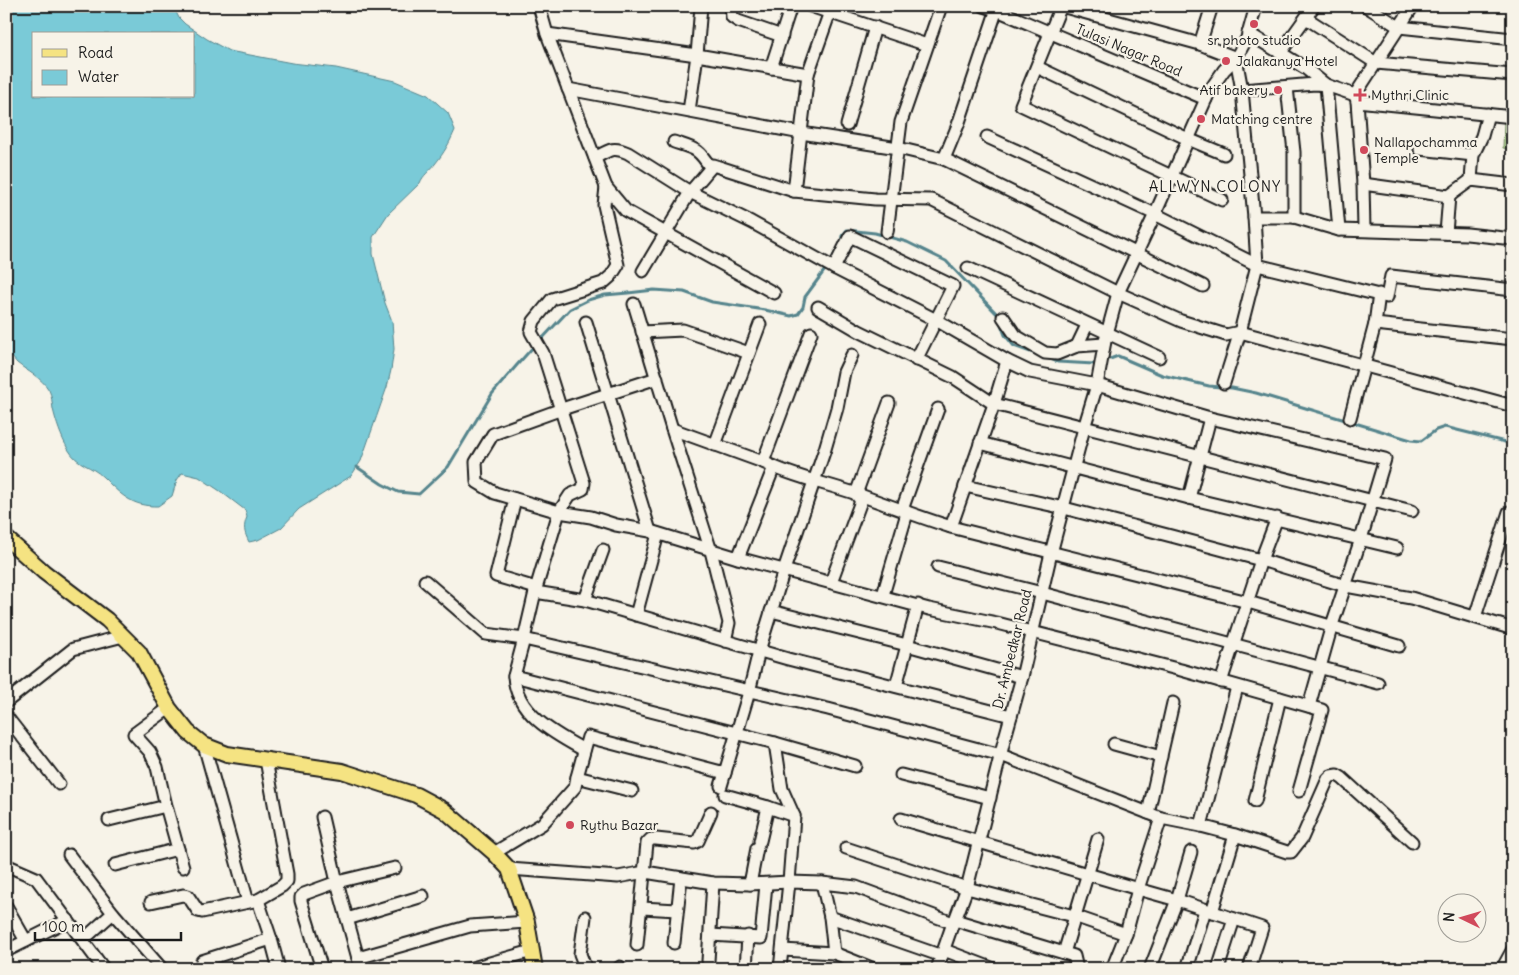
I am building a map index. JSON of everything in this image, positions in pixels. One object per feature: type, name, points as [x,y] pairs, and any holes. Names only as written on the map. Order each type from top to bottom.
[{"type":"main road","points":[[6,538],[44,572],[103,616],[124,636],[139,652],[169,708],[188,732],[204,745],[227,754],[342,770],[416,795],[444,810],[494,853],[509,870],[527,922],[535,969]]},
{"type":"street","points":[[539,6],[547,34],[606,187],[626,211],[774,293]]},
{"type":"street","points":[[689,112],[697,55],[701,6]]},
{"type":"street","points":[[731,6],[732,17],[738,21],[782,36]]},
{"type":"street","points":[[771,68],[791,6]]},
{"type":"street","points":[[810,6],[831,10],[926,45]]},
{"type":"street","points":[[887,232],[901,122],[941,6]]},
{"type":"street","name":"Tulasi Nagar Road","points":[[984,6],[997,8],[1051,34],[1206,99]]},
{"type":"street","points":[[1222,200],[1021,105],[1038,67],[1061,6],[1200,44],[1236,58],[1242,90],[1257,265],[1240,332],[1224,383]]},
{"type":"street","points":[[1200,44],[1211,6]]},
{"type":"street","name":"Dr. Ambedkar Road","points":[[937,969],[967,888],[1033,633],[1051,553],[1097,385],[1118,293],[1210,90],[1224,70],[1236,58],[1247,36],[1256,6]]},
{"type":"street","points":[[1281,52],[1314,6]]},
{"type":"street","points":[[1366,6],[1399,27],[1513,39]]},
{"type":"street","points":[[1364,230],[1363,184],[1356,98],[1413,6]]},
{"type":"street","points":[[944,159],[958,125],[997,8]]},
{"type":"street","points":[[794,192],[808,74],[831,10]]},
{"type":"street","points":[[1306,18],[1376,63],[1513,75]]},
{"type":"street","points":[[847,125],[875,27]]},
{"type":"street","points":[[547,34],[697,55],[808,74]]},
{"type":"street","points":[[1247,36],[1281,52],[1305,68],[1320,85],[1339,230]]},
{"type":"street","points":[[1247,36],[1320,85],[1356,98],[1513,117]]},
{"type":"street","points":[[1038,67],[1188,139],[1224,154]]},
{"type":"street","points":[[1242,90],[1320,85]]},
{"type":"street","points":[[1287,87],[1294,152],[1294,217]]},
{"type":"street","points":[[568,89],[801,133],[898,148],[944,159],[1203,286]]},
{"type":"street","points":[[1471,180],[1473,155],[1482,136],[1488,114]]},
{"type":"street","points":[[987,137],[1155,214],[1257,265],[1387,297],[1391,276],[1513,290]]},
{"type":"street","points":[[674,142],[702,154],[710,167]]},
{"type":"street","points":[[595,158],[610,149],[620,150],[690,192],[751,222],[1030,372],[1097,385],[1210,418],[1384,459],[1309,706]]},
{"type":"street","points":[[1420,150],[1473,155]]},
{"type":"street","points":[[643,272],[690,192],[713,165],[794,192],[931,200],[1118,293],[1181,321],[1226,335],[1240,332],[1513,406]]},
{"type":"street","points":[[1363,184],[1449,196],[1471,180],[1513,185]]},
{"type":"street","points":[[584,750],[557,735],[531,714],[517,691],[514,676],[536,590],[559,512],[570,495],[583,489],[584,483],[543,353],[532,332],[534,321],[552,299],[603,283],[611,276],[618,265],[604,205],[606,187]]},
{"type":"street","points":[[1446,233],[1449,196]]},
{"type":"street","points":[[1254,217],[1294,217],[1339,230],[1446,233],[1513,239]]},
{"type":"street","points":[[831,266],[850,236],[953,286],[916,360]]},
{"type":"street","points":[[968,268],[1087,325],[1106,339],[1159,357]]},
{"type":"street","points":[[1350,418],[1375,324],[1379,294]]},
{"type":"street","points":[[634,304],[711,551],[729,623],[725,641]]},
{"type":"street","points":[[818,307],[859,331],[953,377],[994,404],[1412,512]]},
{"type":"street","points":[[1003,317],[1016,336],[1045,353],[1057,354],[1077,346],[1106,339]]},
{"type":"street","points":[[586,322],[654,533],[636,615]]},
{"type":"street","points":[[715,445],[760,324]]},
{"type":"street","points":[[1375,324],[1513,339]]},
{"type":"street","points":[[1077,346],[1087,325]]},
{"type":"street","points":[[642,332],[683,330],[749,354]]},
{"type":"street","points":[[763,462],[811,333]]},
{"type":"street","points":[[794,816],[723,790],[725,773],[771,611],[837,408],[844,372],[852,355]]},
{"type":"street","points":[[950,527],[994,404],[1007,361]]},
{"type":"street","points":[[656,378],[494,434],[476,462],[477,482],[495,493],[559,512],[654,533],[711,551],[918,605],[1181,670],[1322,710],[1299,791]]},
{"type":"street","points":[[856,494],[889,403]]},
{"type":"street","points":[[907,513],[903,507],[938,409]]},
{"type":"street","points":[[1189,498],[1210,418]]},
{"type":"street","points":[[672,429],[814,482],[856,494],[950,527],[1248,602],[1399,646]]},
{"type":"street","points":[[980,443],[1189,498],[1397,548]]},
{"type":"street","points":[[738,558],[774,467]]},
{"type":"street","points":[[964,486],[1064,508],[1261,560],[1346,586],[1411,598],[1510,628]]},
{"type":"street","points":[[831,582],[861,501],[856,494]]},
{"type":"street","points":[[515,499],[496,576],[536,590],[585,600],[759,651],[1011,716]]},
{"type":"street","points":[[1475,617],[1509,512],[1513,511]]},
{"type":"street","points":[[883,595],[907,513]]},
{"type":"street","points":[[1221,682],[1261,560],[1277,518]]},
{"type":"street","points":[[585,600],[603,550]]},
{"type":"street","points":[[938,567],[1378,683]]},
{"type":"street","points":[[425,581],[486,634],[524,639],[828,710],[1001,755],[1162,818],[1201,826],[1291,852],[1299,843],[1328,780],[1331,776],[1338,775],[1412,842]]},
{"type":"street","points":[[896,686],[918,605]]},
{"type":"street","points":[[771,611],[1022,676]]},
{"type":"street","points":[[6,702],[73,649],[124,636]]},
{"type":"street","points":[[514,676],[775,743],[854,766]]},
{"type":"street","points":[[1201,826],[1237,687]]},
{"type":"street","points":[[1255,801],[1280,698]]},
{"type":"street","points":[[1148,813],[1173,703]]},
{"type":"street","points":[[169,708],[134,734],[150,752],[157,767],[183,867]]},
{"type":"street","points":[[6,716],[59,784]]},
{"type":"street","points":[[494,853],[542,824],[575,787],[588,737],[725,773]]},
{"type":"street","points":[[775,743],[782,789],[794,816],[780,969]]},
{"type":"street","points":[[1114,744],[1161,756]]},
{"type":"street","points":[[204,745],[253,901],[271,939],[279,969]]},
{"type":"street","points":[[151,902],[183,895],[188,896],[195,909],[202,912],[253,901],[282,886],[287,881],[266,760]]},
{"type":"street","points":[[901,775],[990,798]]},
{"type":"street","points":[[577,776],[632,791]]},
{"type":"street","points":[[109,820],[166,806]]},
{"type":"street","points":[[750,884],[768,807]]},
{"type":"street","points":[[637,945],[647,843],[651,839],[694,843],[698,841],[711,812]]},
{"type":"street","points":[[322,817],[337,882],[360,963],[470,926],[527,922]]},
{"type":"street","points":[[1112,969],[1126,934],[1138,888],[1162,818]]},
{"type":"street","points":[[901,819],[1138,888],[1262,928],[1249,969]]},
{"type":"street","points":[[1187,969],[1235,835]]},
{"type":"street","points":[[1064,953],[1098,839]]},
{"type":"street","points":[[846,848],[967,888],[1074,916],[1126,934]]},
{"type":"street","points":[[115,865],[178,849]]},
{"type":"street","points":[[1150,969],[1177,900],[1191,852]]},
{"type":"street","points":[[69,855],[113,913],[162,969]]},
{"type":"street","points":[[6,865],[36,878],[104,969]]},
{"type":"street","points":[[318,968],[301,901],[304,894],[337,882],[395,868]]},
{"type":"street","points":[[509,870],[618,877],[645,872],[713,882],[750,884],[822,883],[856,887],[954,921],[1074,956],[1077,969]]},
{"type":"street","points":[[674,943],[681,878]]},
{"type":"street","points":[[708,961],[713,882]]},
{"type":"street","points":[[822,883],[830,917],[834,953]]},
{"type":"street","points":[[710,935],[761,938],[766,884]]},
{"type":"street","points":[[347,919],[424,896]]},
{"type":"street","points":[[6,906],[26,941]]},
{"type":"street","points":[[642,908],[677,910]]},
{"type":"street","points":[[83,940],[113,913]]},
{"type":"street","points":[[585,917],[580,954],[586,969]]},
{"type":"street","points":[[830,917],[994,969]]},
{"type":"street","points":[[1218,969],[1234,919]]},
{"type":"street","points":[[6,951],[68,920]]},
{"type":"street","points":[[746,969],[748,936]]},
{"type":"street","points":[[202,961],[271,939]]},
{"type":"street","points":[[1502,969],[1513,948]]},
{"type":"street","points":[[782,950],[834,953],[874,969]]},
{"type":"street","points":[[469,969],[532,951],[529,969]]},
{"type":"green space","points":[[1504,122],[1513,123],[1513,149],[1503,148]]},
{"type":"water","points":[[6,6],[173,6],[179,18],[185,24],[229,51],[292,63],[336,68],[395,81],[428,95],[448,113],[455,130],[438,160],[420,183],[388,214],[373,237],[373,254],[385,303],[392,321],[394,349],[387,387],[361,461],[351,476],[299,509],[281,528],[258,540],[249,542],[245,530],[247,517],[245,510],[199,477],[182,473],[177,480],[172,496],[158,506],[149,506],[127,498],[98,473],[72,455],[59,429],[49,390],[38,378],[17,363],[6,352],[6,229],[10,221],[10,208],[6,196]]},
{"type":"waterway","points":[[841,242],[842,236],[847,230],[875,233],[907,242],[946,261],[997,314],[1005,335],[1014,346],[1039,355]]},
{"type":"waterway","points":[[830,262],[838,248]]},
{"type":"waterway","points":[[540,341],[570,309],[588,300],[605,295],[654,290],[684,292],[712,302],[791,316],[798,314],[803,307],[805,297],[827,267]]},
{"type":"waterway","points":[[357,467],[398,492],[419,494],[448,467],[492,394],[535,345]]},
{"type":"waterway","points":[[1110,359],[1118,356],[1162,375],[1209,386],[1256,393],[1411,440],[1421,441],[1436,430],[1445,427],[1513,444]]},
{"type":"waterway","points":[[1048,358],[1058,362],[1094,364]]},
{"type":"place","name":"sr photo studio","points":[[1254,24]]},
{"type":"place","name":"Jalakanya Hotel","points":[[1226,61]]},
{"type":"place","name":"Atif bakery","points":[[1278,90]]},
{"type":"place","name":"Mythri Clinic","points":[[1360,95]]},
{"type":"place","name":"Matching centre","points":[[1201,119]]},
{"type":"place","name":"Nallapochamma Temple","points":[[1364,150]]},
{"type":"place","name":"Rythu Bazar","points":[[570,825]]},
{"type":"district","name":"ALLWYN COLONY","points":[[1215,187]]}]
